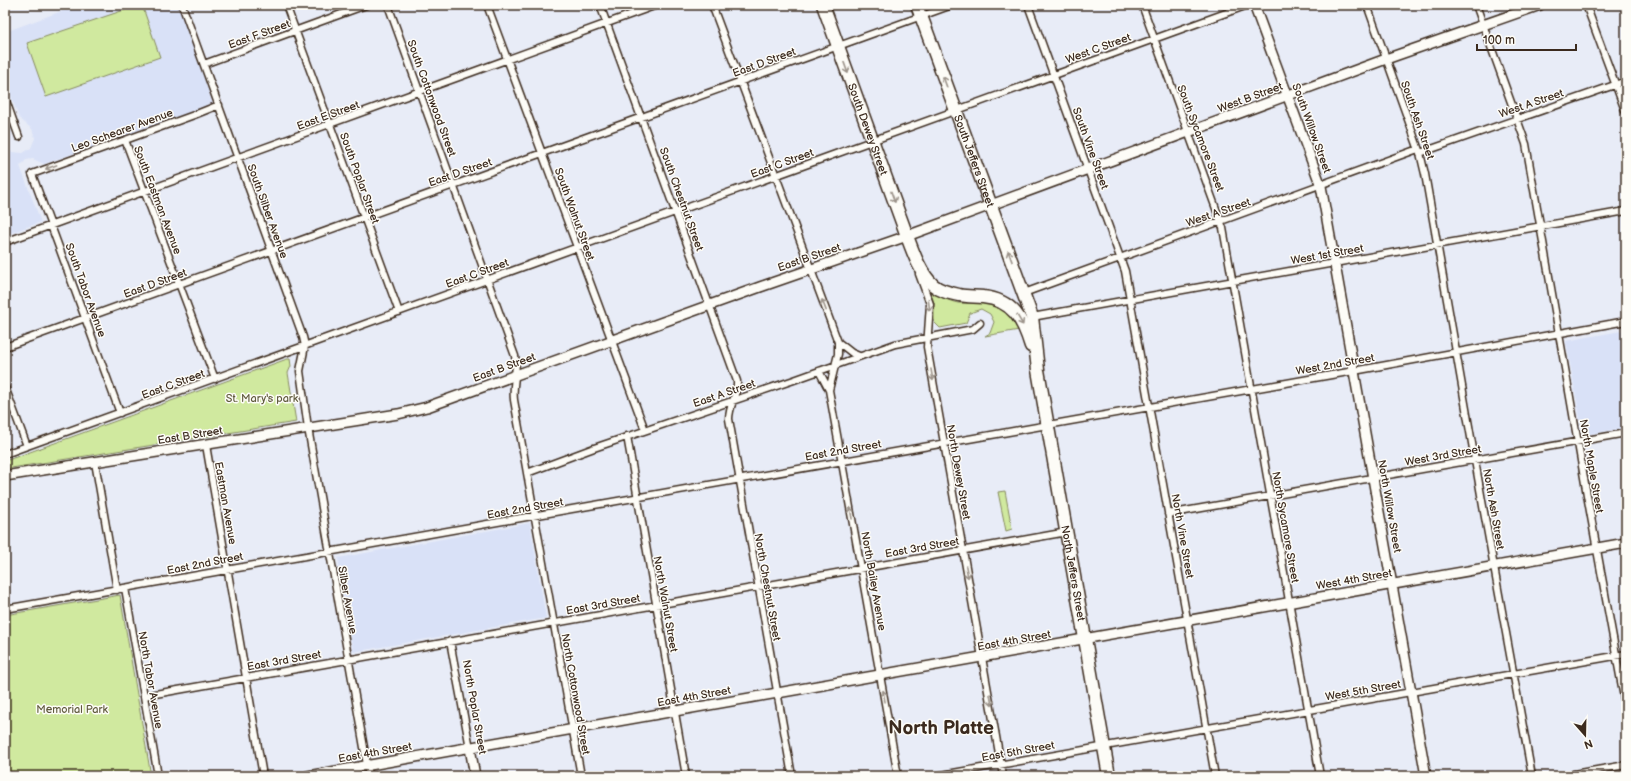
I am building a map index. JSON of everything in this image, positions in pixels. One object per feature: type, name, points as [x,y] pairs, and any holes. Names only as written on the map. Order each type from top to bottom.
[{"type":"highway","name":"South Dewey Street","points":[[823,5],[907,236],[927,278]]},
{"type":"highway","name":"South Jeffers Street","points":[[919,11],[1032,317]]},
{"type":"highway","name":"North Jeffers Street","points":[[927,278],[937,288],[949,293],[990,298],[1007,304],[1022,322],[1038,370]]},
{"type":"highway","name":"North Jeffers Street","points":[[1032,317],[1038,370],[1047,424],[1109,776]]},
{"type":"main road","name":"South Willow Street","points":[[1254,5],[1321,186],[1335,263]]},
{"type":"main road","name":"West B Street","points":[[991,205],[1386,59],[1540,5]]},
{"type":"main road","name":"East B Street","points":[[5,476],[206,445],[427,408],[709,305],[991,205]]},
{"type":"main road","name":"North Willow Street","points":[[1335,263],[1426,776]]},
{"type":"main road","name":"West 4th Street","points":[[1085,639],[1626,543]]},
{"type":"main road","name":"East 4th Street","points":[[308,776],[1085,639]]},
{"type":"main road","name":"North Poplar Street","points":[[470,748],[475,776]]},
{"type":"street","name":"South Silber Avenue","points":[[182,5],[303,337],[305,346],[300,371],[308,428]]},
{"type":"street","name":"South Poplar Street","points":[[286,5],[399,312]]},
{"type":"street","name":"East F Street","points":[[204,64],[366,5]]},
{"type":"street","name":"South Cottonwood Street","points":[[388,5],[515,356],[517,367],[512,388],[527,473]]},
{"type":"street","name":"South Walnut Street","points":[[487,5],[576,248],[645,430]]},
{"type":"street","name":"South Chestnut Street","points":[[600,5],[737,381],[737,389],[732,401]]},
{"type":"street","name":"East E Street","points":[[5,242],[657,5]]},
{"type":"street","points":[[712,5],[838,342],[852,353],[859,356]]},
{"type":"street","name":"East D Street","points":[[5,347],[180,285],[364,216],[542,154],[838,46],[919,11],[952,5]]},
{"type":"street","name":"South Vine Street","points":[[1028,5],[1121,258],[1130,299]]},
{"type":"street","name":"South Sycamore Street","points":[[1142,5],[1221,222],[1232,281]]},
{"type":"street","name":"West C Street","points":[[956,110],[1248,5]]},
{"type":"street","name":"South Ash Street","points":[[1367,5],[1419,151],[1428,191],[1437,245]]},
{"type":"street","name":"North Maple Street","points":[[1476,5],[1518,118],[1526,144],[1577,442],[1626,709]]},
{"type":"street","points":[[1586,5],[1626,113]]},
{"type":"street","name":"West A Street","points":[[1024,293],[1419,151],[1626,81]]},
{"type":"street","points":[[5,98],[19,137]]},
{"type":"street","name":"Leo Schearer Avenue","points":[[32,174],[194,115],[219,104]]},
{"type":"street","name":"East C Street","points":[[5,454],[956,110]]},
{"type":"street","name":"South Eastman Avenue","points":[[125,140],[215,379]]},
{"type":"street","name":"South Tabor Avenue","points":[[32,174],[120,413]]},
{"type":"street","name":"West 1st Street","points":[[1032,317],[1626,211]]},
{"type":"street","name":"North Ash Street","points":[[1437,245],[1532,776]]},
{"type":"street","name":"South Dewey Street","points":[[914,252],[913,258],[930,304],[928,337]]},
{"type":"street","name":"North Sycamore Street","points":[[1232,281],[1320,776]]},
{"type":"street","name":"North Vine Street","points":[[1130,299],[1215,776]]},
{"type":"street","name":"West 2nd Street","points":[[1047,424],[1354,371],[1626,321]]},
{"type":"street","name":"East A Street","points":[[527,473],[627,436],[895,344],[973,329],[980,323]]},
{"type":"street","name":"North Dewey Street","points":[[928,337],[927,347],[1004,776]]},
{"type":"street","name":"North Bailey Avenue","points":[[829,390],[838,342]]},
{"type":"street","name":"North Bailey Avenue","points":[[819,371],[829,390],[898,776]]},
{"type":"street","points":[[5,387],[27,446]]},
{"type":"street","name":"North Chestnut Street","points":[[732,401],[729,407],[728,419],[792,776]]},
{"type":"street","name":"East 2nd Street","points":[[5,609],[739,480],[841,460],[1047,424]]},
{"type":"street","name":"Silber Avenue","points":[[308,428],[369,776]]},
{"type":"street","name":"West 3rd Street","points":[[1168,514],[1626,433]]},
{"type":"street","name":"North Walnut Street","points":[[627,436],[686,776]]},
{"type":"street","name":"Eastman Avenue","points":[[206,445],[263,776]]},
{"type":"street","points":[[95,462],[117,590]]},
{"type":"street","name":"North Cottonwood Street","points":[[527,473],[581,776]]},
{"type":"street","name":"East 3rd Street","points":[[144,696],[1067,532]]},
{"type":"street","name":"North Tabor Avenue","points":[[125,588],[158,776]]},
{"type":"street","name":"North Poplar Street","points":[[450,642],[470,748]]},
{"type":"street","name":"West 5th Street","points":[[1104,746],[1626,654]]},
{"type":"street","name":"East 5th Street","points":[[936,776],[1104,746]]},
{"type":"street","points":[[1562,776],[1626,765]]},
{"type":"shaded area","points":[[78,5],[178,5],[213,104],[44,164],[33,159],[26,160],[20,166],[41,222],[5,235],[5,148],[12,152],[23,153],[31,148],[35,138],[32,129],[19,118],[5,80],[5,32]]},
{"type":"shaded area","points":[[1626,330],[1626,428],[1583,435],[1566,341]]},
{"type":"shaded area","points":[[530,523],[546,618],[353,652],[338,558]]},
{"type":"green space","points":[[142,5],[160,57],[46,97],[27,43]]},
{"type":"green space","points":[[930,290],[944,298],[958,303],[983,302],[997,306],[1010,316],[1019,330],[985,336],[990,333],[994,322],[990,314],[981,309],[970,313],[966,323],[940,328],[934,322],[934,303]]},
{"type":"green space","name":"St. Mary's park","points":[[290,359],[291,366],[288,373],[296,422],[5,469],[5,461]]},
{"type":"green space","points":[[1005,491],[1012,529],[1006,531],[998,492]]},
{"type":"green space","name":"Memorial Park","points":[[120,595],[151,776],[5,776],[5,615]]},
{"type":"district","name":"North Platte","points":[[941,727]]}]
